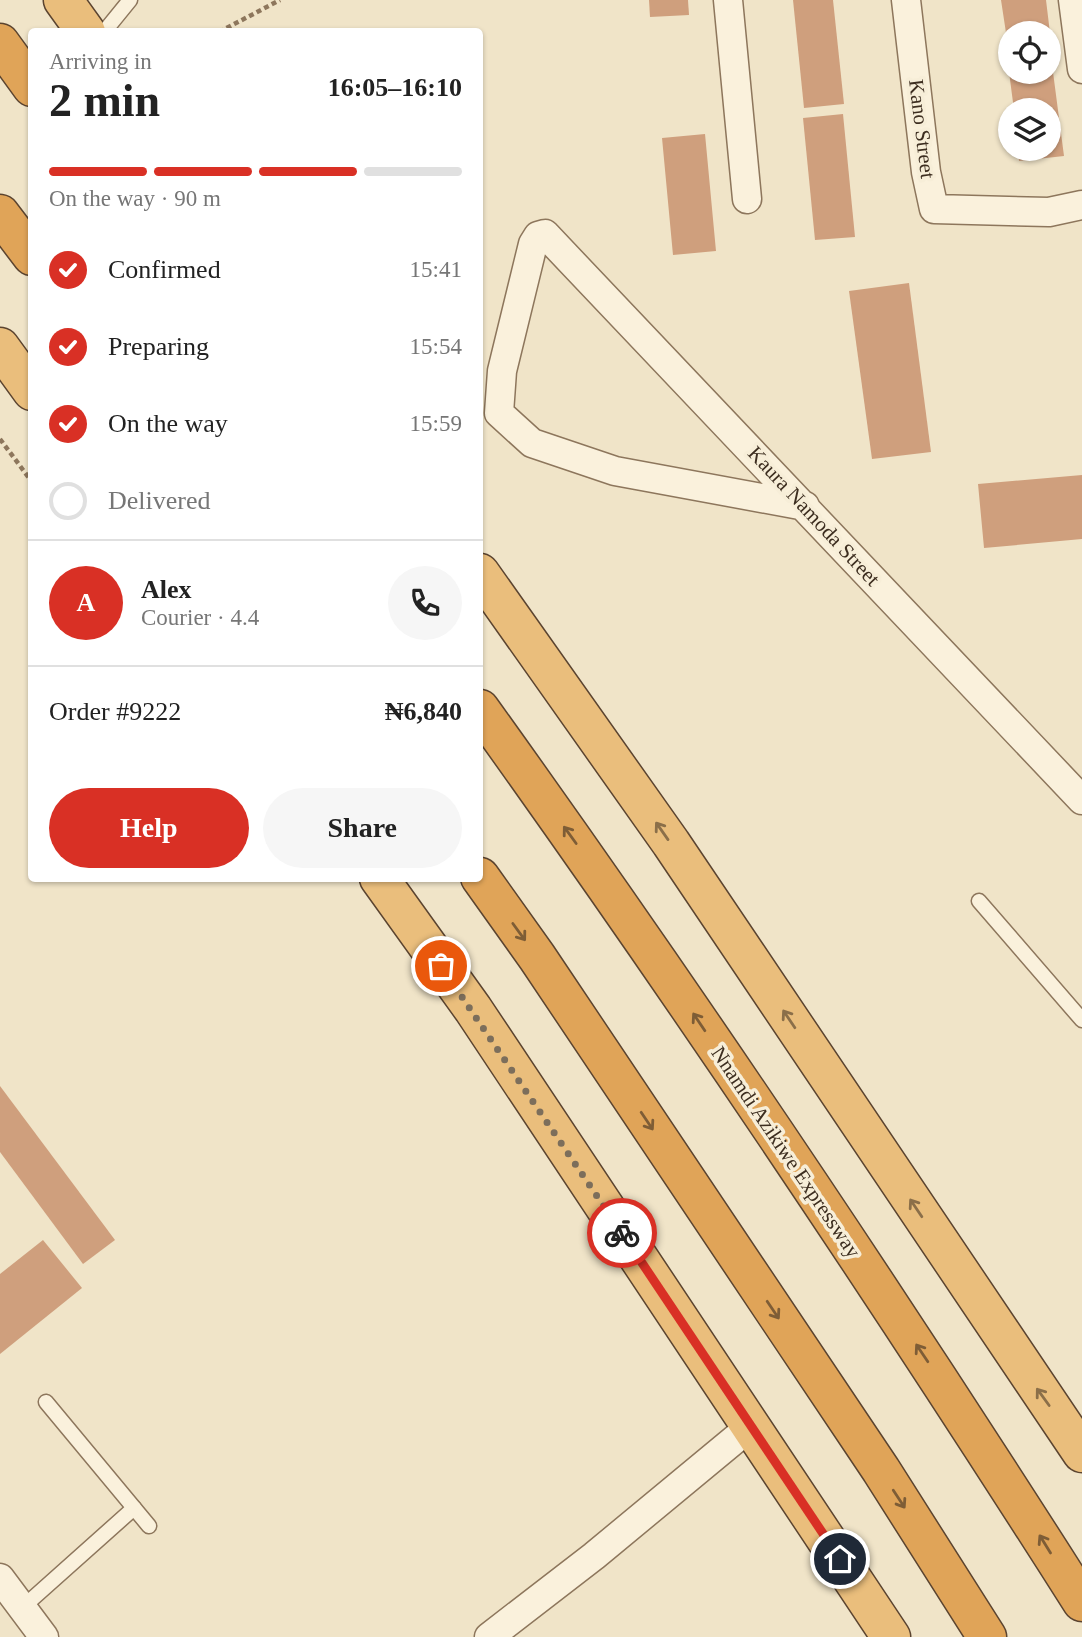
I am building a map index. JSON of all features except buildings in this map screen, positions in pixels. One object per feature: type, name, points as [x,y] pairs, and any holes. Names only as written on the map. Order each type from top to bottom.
[{"type":"highway","points":[[63,0],[83,28]]},
{"type":"highway","points":[[0,30],[28,57]]},
{"type":"highway","points":[[0,43],[28,82]]},
{"type":"highway","points":[[0,214],[28,251]]},
{"type":"highway","points":[[483,577],[671,843],[1082,1453]]},
{"type":"highway","name":"Nnamdi Azikiwe Expressway","points":[[483,713],[621,906],[967,1422],[1082,1602]]},
{"type":"highway","points":[[483,881],[544,968],[865,1448],[987,1637]]},
{"type":"highway","points":[[382,882],[472,1009],[891,1637]]},
{"type":"street","points":[[728,0],[747,199]]},
{"type":"street","name":"Kano Street","points":[[906,0],[926,172],[934,209],[1049,212],[1082,205]]},
{"type":"street","points":[[1073,0],[1082,69]]},
{"type":"street","name":"Kaura Namoda Street","points":[[805,506],[615,471],[532,443],[499,413],[502,371],[533,244],[538,236],[545,234],[805,506],[1082,800]]},
{"type":"street","points":[[489,1637],[603,1548],[751,1426]]},
{"type":"street","points":[[0,1578],[44,1637]]},
{"type":"lane","points":[[107,28],[130,0]]},
{"type":"lane","points":[[979,901],[1082,1020]]},
{"type":"lane","points":[[46,1402],[149,1526]]},
{"type":"lane","points":[[22,1608],[134,1508]]},
{"type":"path","points":[[227,28],[280,0]]},
{"type":"path","points":[[0,439],[28,477]]},
{"type":"way so far","points":[[441,966],[622,1233]]},
{"type":"route","points":[[622,1233],[840,1559]]}]
